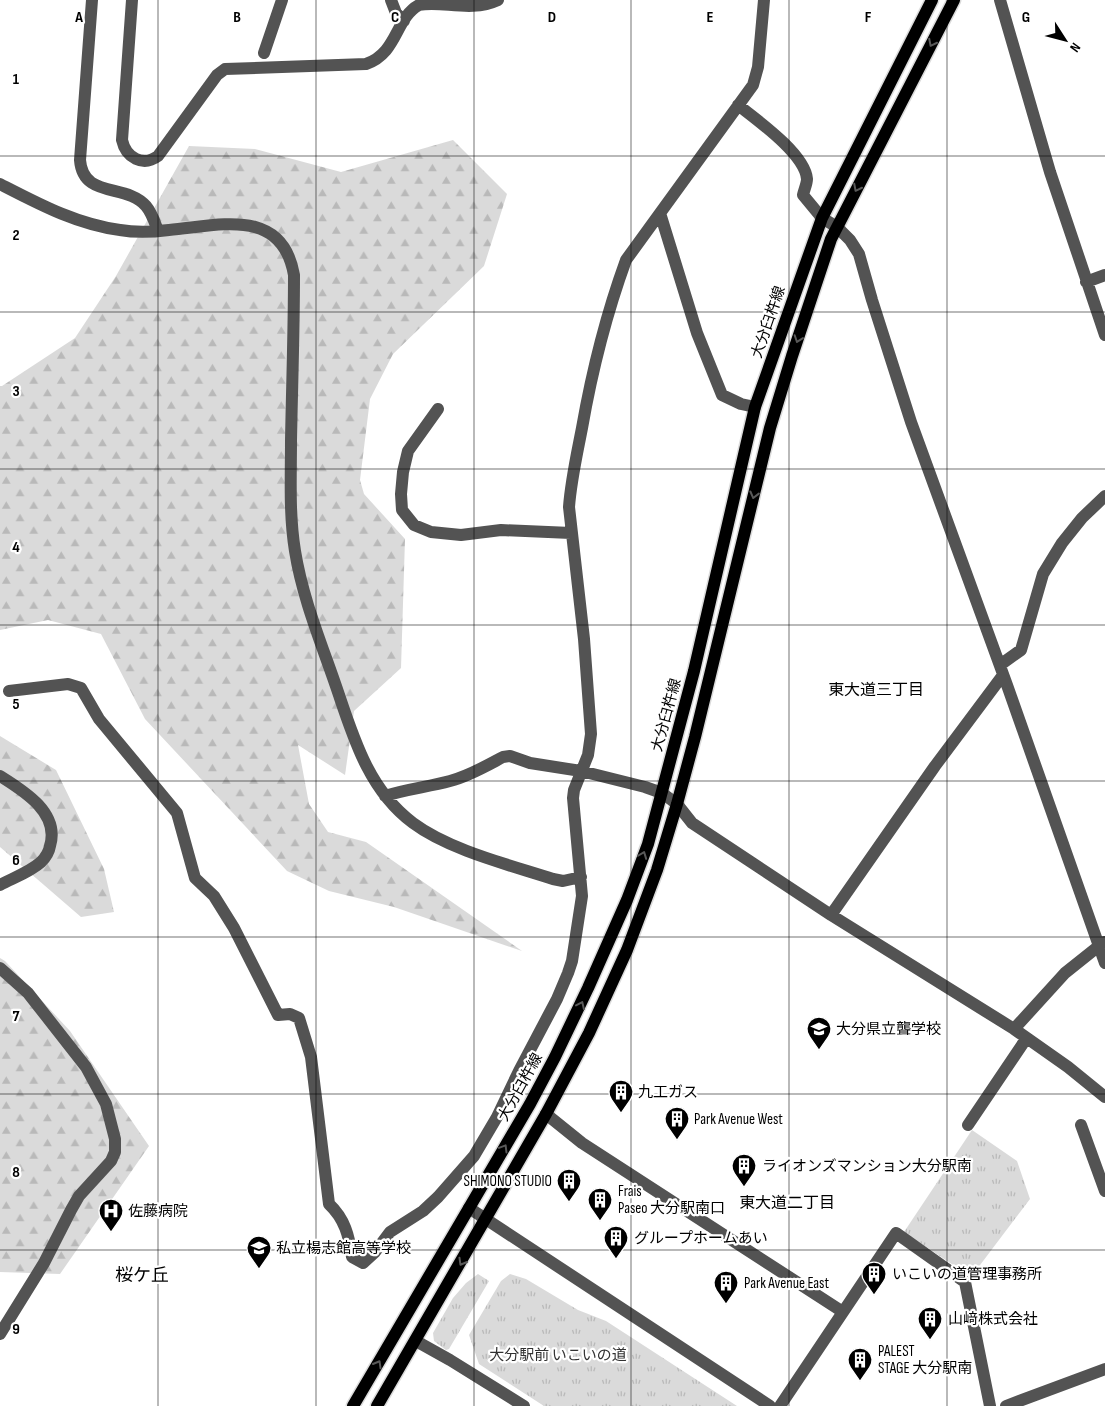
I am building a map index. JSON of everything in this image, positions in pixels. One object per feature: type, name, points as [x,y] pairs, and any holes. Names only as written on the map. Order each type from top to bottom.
[{"type":"main road","name":"大分臼杵線","points":[[353,1406],[530,1104],[571,1026],[627,900],[648,844],[694,671],[755,407],[822,218],[932,0]]},
{"type":"main road","points":[[378,1406],[546,1114],[593,1025],[626,950],[657,870],[677,804],[770,428],[831,239],[954,0]]},
{"type":"street","points":[[92,0],[80,160],[81,173],[94,184],[134,197],[142,202],[150,210],[158,231]]},
{"type":"street","points":[[132,0],[122,140],[128,154],[140,161],[148,161],[158,156],[217,75],[225,69],[366,64],[386,51],[415,6],[426,2],[439,1],[479,5],[498,0]]},
{"type":"street","points":[[264,53],[282,0]]},
{"type":"street","points":[[391,0],[396,13],[404,21]]},
{"type":"street","points":[[10,691],[68,684],[82,688],[99,719],[177,814],[195,878],[214,896],[234,928],[278,1015],[290,1014],[299,1018],[311,1057],[329,1204],[338,1212],[348,1233],[352,1257],[364,1263],[390,1232],[423,1211],[438,1197],[474,1156],[485,1139],[518,1071],[550,1012],[568,972],[581,907],[581,877],[573,798],[574,790],[588,755],[590,734],[584,639],[569,508],[571,486],[592,371],[626,260],[753,84],[758,67],[764,0]]},
{"type":"street","points":[[1000,0],[1050,172],[1105,335]]},
{"type":"street","points":[[738,105],[772,132],[800,162],[807,180],[803,195],[822,218],[837,227],[850,240],[859,254],[911,422],[1102,944],[1105,963]]},
{"type":"street","points":[[0,184],[80,222],[121,230],[144,232],[237,223],[248,224],[264,230],[276,238],[289,256],[294,275],[290,484],[295,550],[308,607],[354,740],[366,766],[385,796],[413,823],[443,840],[553,879],[563,880],[581,877]]},
{"type":"street","points":[[660,213],[697,333],[722,395],[741,404],[755,407]]},
{"type":"street","points":[[1086,282],[1105,275]]},
{"type":"street","points":[[438,409],[408,451],[403,472],[402,510],[414,525],[431,532],[461,535],[501,530],[571,534]]},
{"type":"street","points":[[830,915],[1002,670],[1021,650],[1043,574],[1062,543],[1082,518],[1105,496]]},
{"type":"street","points":[[385,796],[403,790],[451,781],[510,756],[530,763],[581,770],[662,793],[677,804],[692,823],[830,915],[1014,1029],[1068,1067],[1105,1097]]},
{"type":"street","points":[[0,776],[42,808],[52,828],[52,840],[49,850],[42,861],[34,868],[0,885]]},
{"type":"street","points":[[1014,1029],[1065,972],[1102,944]]},
{"type":"street","points":[[0,968],[18,982],[28,993],[86,1067],[106,1104],[115,1139],[115,1152],[111,1160],[80,1196],[71,1210],[44,1262],[0,1334]]},
{"type":"street","points":[[968,1125],[1026,1038]]},
{"type":"street","points":[[546,1114],[582,1144],[843,1312]]},
{"type":"street","points":[[1081,1125],[1105,1191]]},
{"type":"street","points":[[469,1208],[770,1406]]},
{"type":"street","points":[[780,1406],[896,1233],[965,1282],[990,1406]]},
{"type":"street","points":[[416,1341],[523,1406]]},
{"type":"street","points":[[1006,1406],[1105,1370]]},
{"type":"green space","points":[[453,140],[507,194],[484,266],[393,354],[370,399],[360,480],[364,494],[405,539],[401,668],[354,711],[345,775],[298,745],[309,804],[328,832],[366,842],[522,951],[394,907],[329,891],[287,871],[145,719],[101,634],[48,620],[0,630],[0,386],[75,338],[116,276],[189,146],[255,149],[341,172]]},
{"type":"green space","points":[[0,736],[56,770],[104,869],[114,912],[81,917],[0,847]]},
{"type":"green space","points":[[0,958],[5,961],[70,1031],[149,1146],[60,1274],[0,1272]]},
{"type":"green space","points":[[972,1130],[1017,1161],[1030,1199],[971,1277],[904,1232]]},
{"type":"green space","points":[[478,1274],[489,1281],[449,1349],[446,1350],[434,1341],[433,1333],[453,1298],[466,1283]]},
{"type":"green space","name":"大分駅前 いこいの道","points":[[510,1274],[526,1279],[578,1310],[606,1321],[737,1406],[544,1406],[479,1364],[469,1335],[501,1281]]},
{"type":"place","name":"大分県立聾学校","points":[[819,1050]]},
{"type":"place","name":"九工ガス","points":[[621,1113]]},
{"type":"place","name":"Park Avenue West","points":[[677,1140]]},
{"type":"place","name":"ライオンズマンション大分駅南","points":[[744,1187]]},
{"type":"place","name":"SHIMONO STUDIO","points":[[569,1202]]},
{"type":"place","name":"Frais Paseo 大分駅南口","points":[[600,1221]]},
{"type":"place","name":"佐藤病院","points":[[111,1232]]},
{"type":"place","name":"グループホームあい","points":[[616,1259]]},
{"type":"place","name":"私立楊志館高等学校","points":[[259,1269]]},
{"type":"place","name":"いこいの道管理事務所","points":[[874,1295]]},
{"type":"place","name":"Park Avenue East","points":[[726,1304]]},
{"type":"place","name":"山﨑株式会社","points":[[930,1340]]},
{"type":"place","name":"PALEST STAGE 大分駅南","points":[[860,1381]]},
{"type":"district","name":"東大道三丁目","points":[[876,689]]},
{"type":"district","name":"東大道二丁目","points":[[787,1202]]},
{"type":"district","name":"桜ケ丘","points":[[142,1275]]}]
